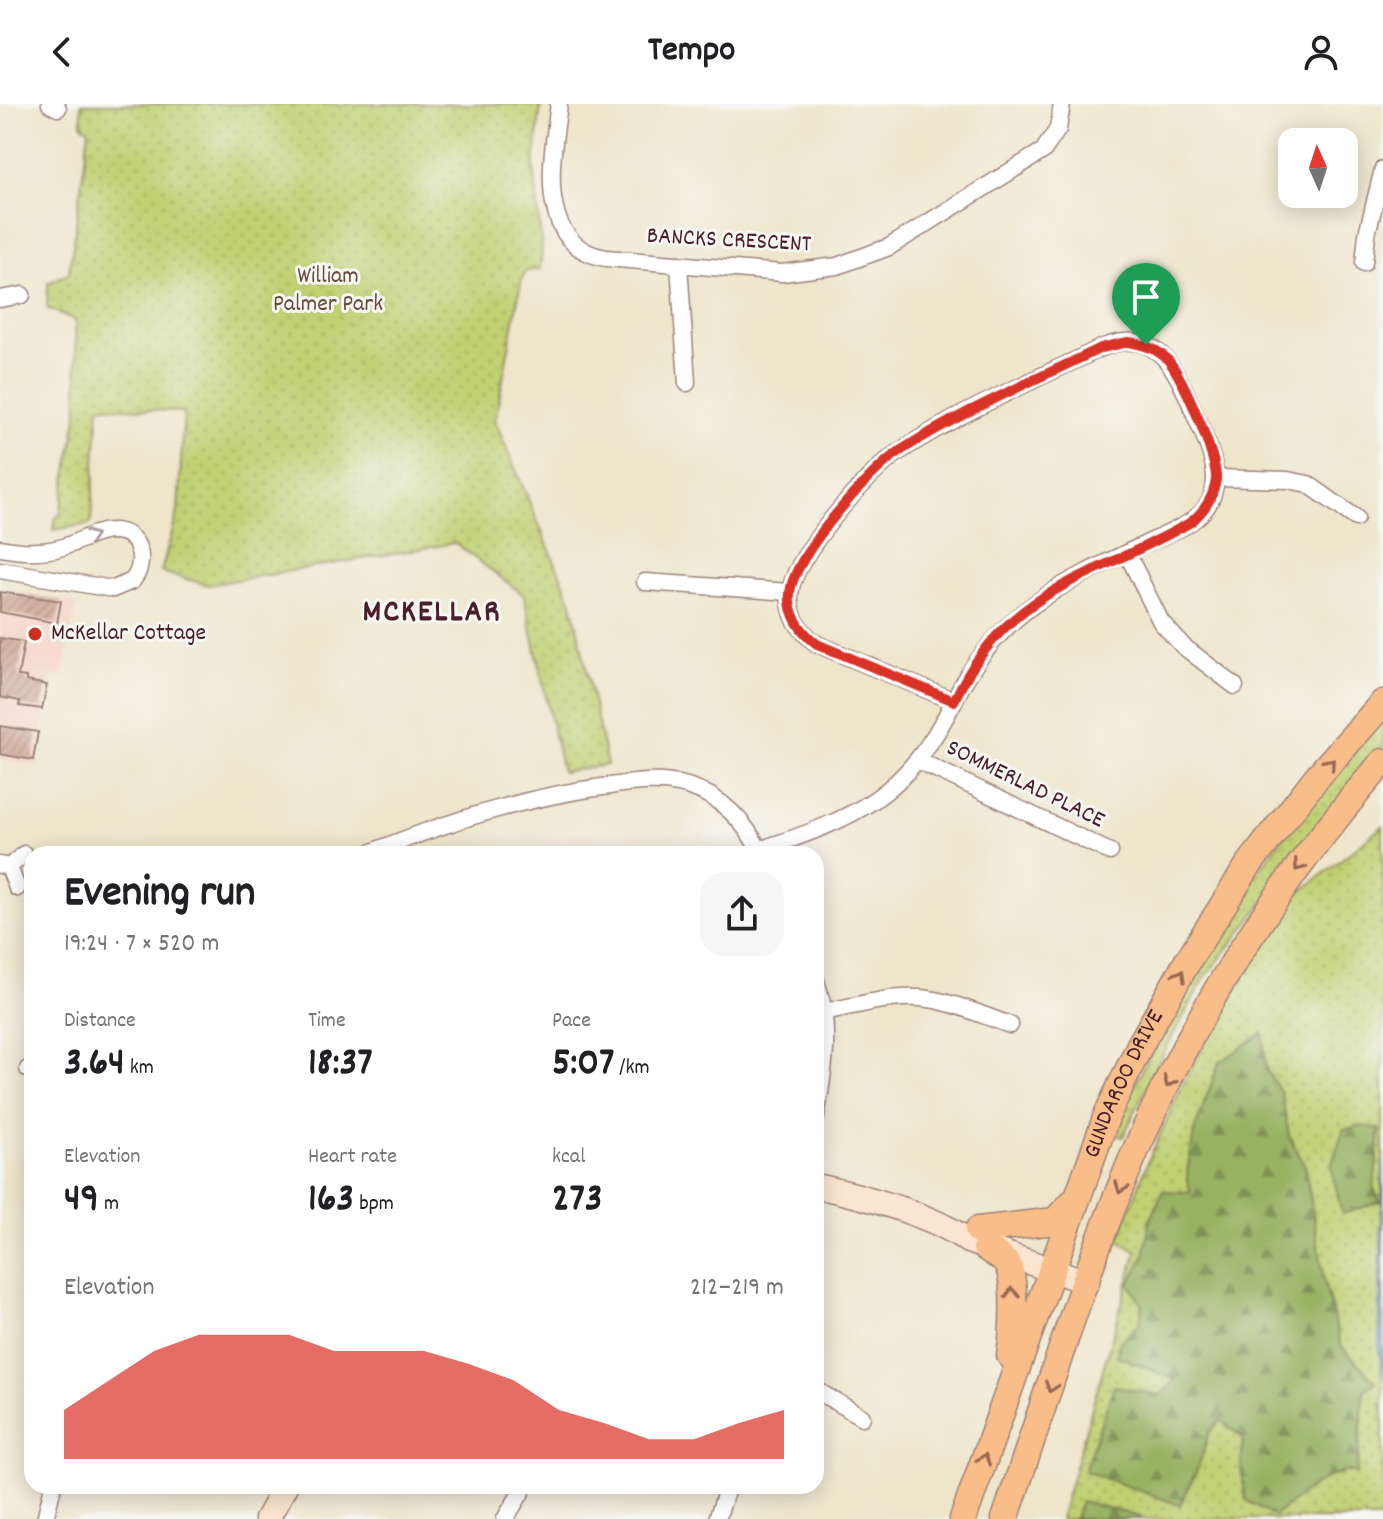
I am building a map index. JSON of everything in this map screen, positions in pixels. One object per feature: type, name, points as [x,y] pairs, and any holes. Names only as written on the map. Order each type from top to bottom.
[{"type":"main road","name":"GUNDAROO DRIVE","points":[[963,1519],[1107,1115],[1135,1055],[1190,957],[1248,866],[1316,778],[1383,703]]},
{"type":"main road","name":"GUNDAROO DRIVE","points":[[1005,1519],[1089,1275],[1140,1140],[1218,988],[1270,904],[1336,816],[1383,762]]},
{"type":"main road","points":[[982,1239],[1055,1221],[1077,1198]]},
{"type":"main road","points":[[982,1239],[1007,1264],[1011,1281],[1014,1326],[1004,1398]]},
{"type":"street","name":"BANCKS CRESCENT","points":[[559,104],[552,189],[557,218],[565,235],[579,248],[597,256],[763,272],[800,272],[837,266],[872,255],[905,238],[1043,151],[1058,129],[1062,104]]},
{"type":"street","points":[[1364,263],[1367,234],[1383,169]]},
{"type":"street","points":[[679,264],[687,383]]},
{"type":"street","points":[[0,299],[22,295]]},
{"type":"street","points":[[775,846],[849,817],[894,786],[919,761],[939,732],[982,653],[1020,613],[1050,591],[1191,522],[1204,510],[1213,495],[1216,478],[1211,452],[1174,368],[1162,354],[1146,345],[1128,342],[1109,344],[928,434],[885,462],[860,486],[793,575],[791,609],[798,625],[817,644],[954,701]]},
{"type":"street","points":[[1216,478],[1288,480],[1308,484],[1356,518]]},
{"type":"street","points":[[0,548],[28,552],[51,550],[104,532],[119,531],[135,541],[140,550],[141,564],[132,581],[113,589],[0,570]]},
{"type":"street","points":[[1127,553],[1161,622],[1183,646],[1235,686]]},
{"type":"street","points":[[645,582],[790,592]]},
{"type":"street","name":"SOMMERLAD PLACE","points":[[919,761],[1110,852]]},
{"type":"street","points":[[388,846],[459,819],[507,805],[585,789],[659,782],[687,786],[725,806],[745,826],[757,846]]},
{"type":"street","points":[[17,888],[5,866],[24,854]]},
{"type":"street","points":[[824,1068],[824,1012],[891,999],[918,998],[937,1000],[1010,1025]]},
{"type":"street","points":[[824,1188],[951,1228],[968,1241],[982,1239],[1089,1275]]},
{"type":"street","points":[[824,1395],[862,1417]]},
{"type":"street","points":[[45,1519],[51,1494]]},
{"type":"street","points":[[267,1519],[281,1494]]},
{"type":"street","points":[[505,1519],[520,1494]]},
{"type":"street","points":[[717,1519],[725,1494]]},
{"type":"shaded area","points":[[0,590],[76,603],[63,677],[52,675],[37,765],[0,759]]},
{"type":"green space","name":"William Palmer Park","points":[[81,104],[541,104],[534,166],[542,252],[540,269],[526,271],[522,278],[495,421],[572,602],[607,765],[562,772],[524,595],[455,543],[208,585],[161,572],[178,511],[184,412],[99,406],[91,524],[53,530],[56,517],[60,515],[78,412],[75,320],[47,308],[48,283],[69,273],[89,130],[82,125]]},
{"type":"green space","points":[[1383,718],[1383,750],[1204,979],[1158,1063],[1123,1137],[1111,1133],[1177,998],[1274,848]]},
{"type":"green space","points":[[1383,826],[1383,1519],[1060,1519],[1137,1251],[1118,1240],[1181,1088],[1217,1020],[1292,899]]},
{"type":"green space","points":[[1263,1033],[1266,1070],[1281,1092],[1289,1136],[1305,1166],[1325,1285],[1341,1346],[1376,1382],[1364,1391],[1357,1473],[1336,1474],[1325,1479],[1274,1516],[1246,1500],[1241,1470],[1243,1438],[1221,1420],[1209,1433],[1198,1468],[1180,1505],[1084,1471],[1114,1386],[1160,1395],[1176,1380],[1117,1356],[1120,1341],[1139,1325],[1143,1306],[1129,1284],[1144,1258],[1149,1223],[1163,1191],[1190,1192],[1187,1172],[1195,1129],[1219,1063]]},
{"type":"green space","points":[[1362,1126],[1380,1129],[1374,1189],[1380,1202],[1342,1214],[1331,1165],[1344,1129]]},
{"type":"green space","points":[[1081,1501],[1147,1519],[1075,1519]]},
{"type":"water","points":[[1383,1161],[1383,1379],[1379,1349]]},
{"type":"building","points":[[0,592],[61,601],[57,623],[0,612]]},
{"type":"building","points":[[0,638],[24,642],[18,676],[26,677],[26,681],[47,685],[42,709],[19,706],[20,701],[0,697]]},
{"type":"building","points":[[0,726],[38,732],[33,760],[0,754]]},
{"type":"place","name":"McKellar Cottage","points":[[35,634]]},
{"type":"district","name":"MCKELLAR","points":[[432,614]]},
{"type":"route","points":[[1128,342],[1146,345],[1162,354],[1174,368],[1216,469],[1213,495],[1204,510],[1191,522],[1035,601],[993,638],[971,668],[954,701],[817,644],[803,633],[791,609],[793,575],[860,486],[885,462],[928,434],[1109,344],[1128,342]]}]
